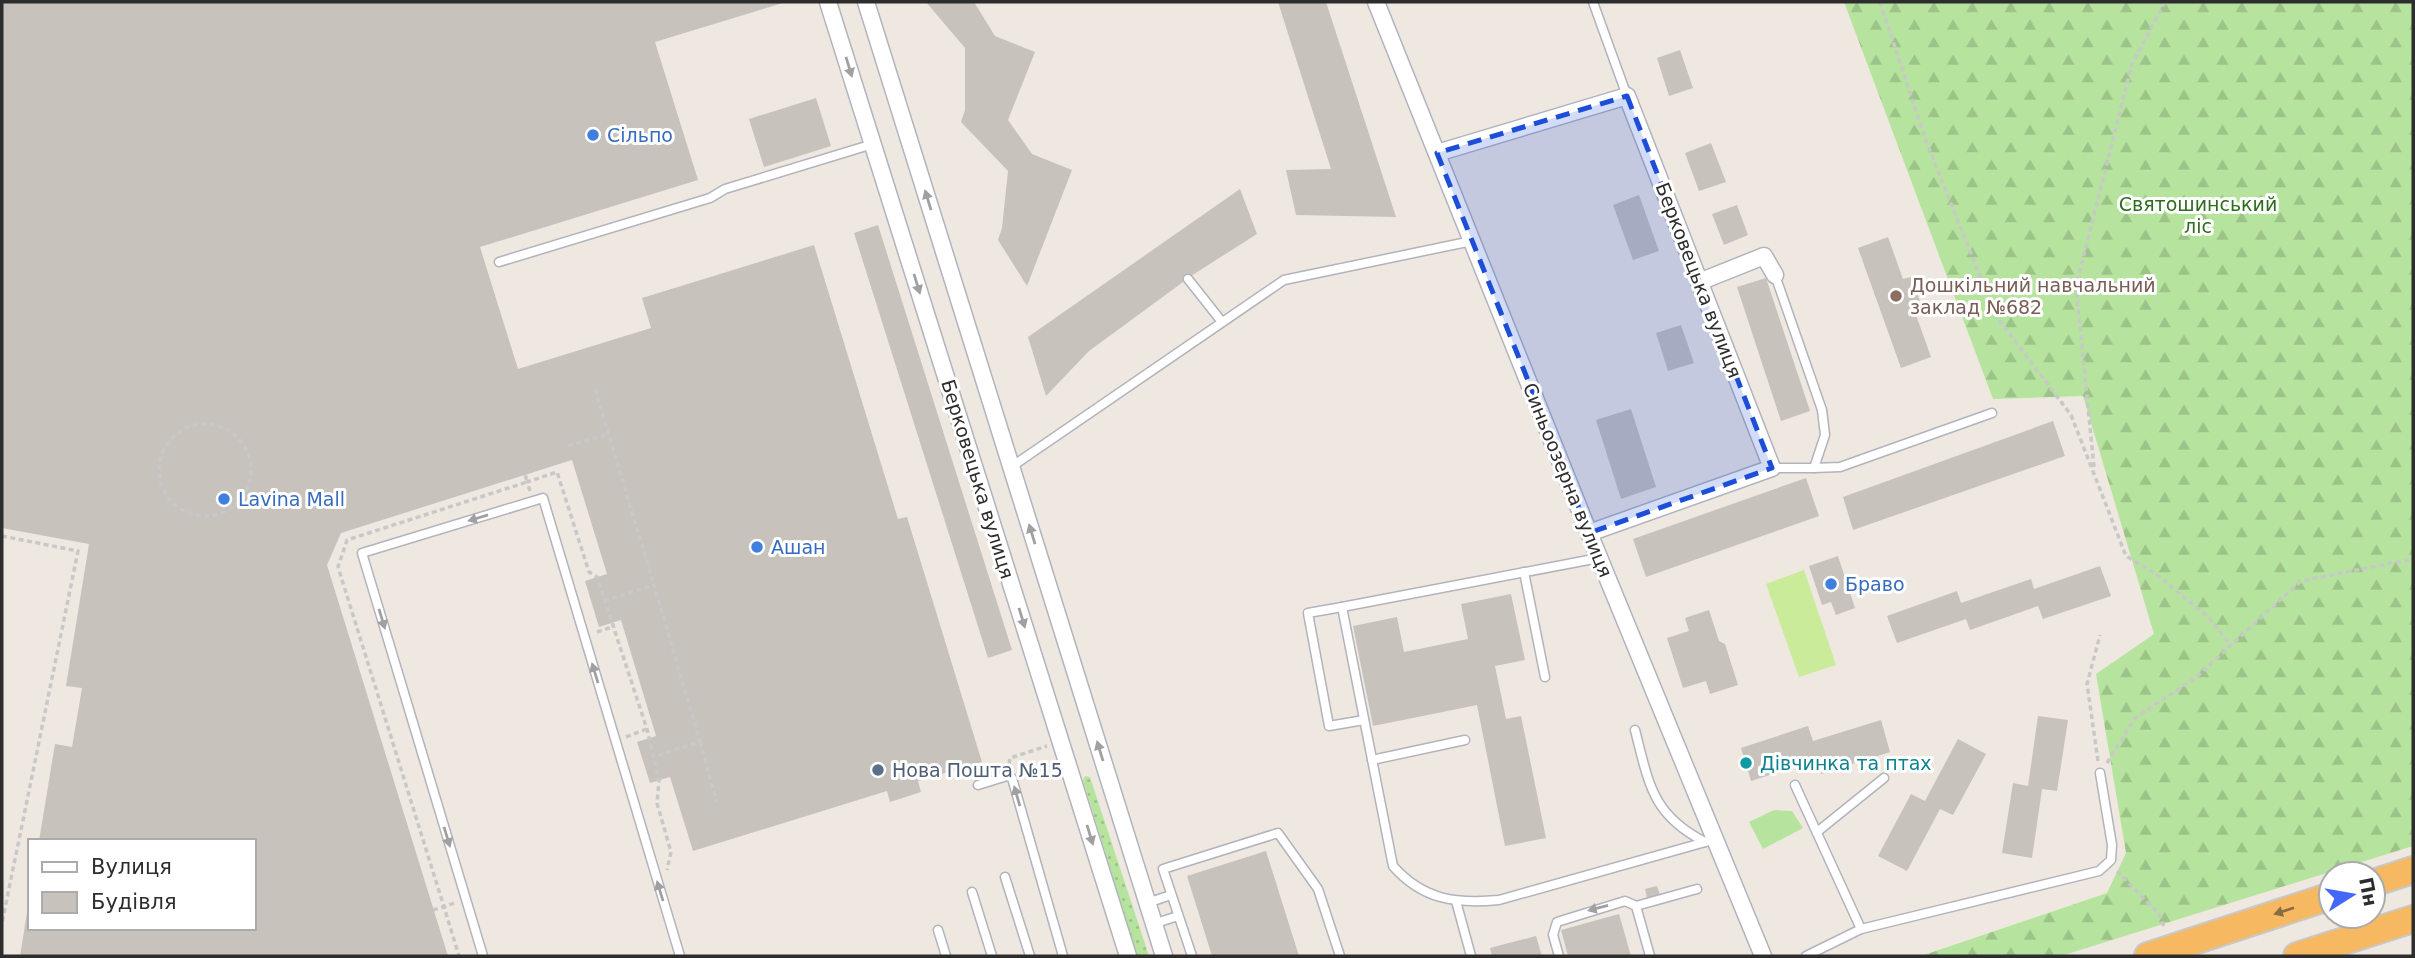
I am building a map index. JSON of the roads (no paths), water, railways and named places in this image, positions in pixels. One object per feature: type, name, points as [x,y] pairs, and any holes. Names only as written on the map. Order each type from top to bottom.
[{"type":"highway","points":[[2387,878],[2413,870]]},
{"type":"highway","points":[[2148,956],[2317,901]]},
{"type":"highway","points":[[2297,956],[2413,919]]},
{"type":"street","name":"Берковецька вулиця","points":[[828,2],[1128,956]]},
{"type":"street","name":"Берковецька вулиця","points":[[866,2],[1164,956]]},
{"type":"street","name":"Синьоозерна вулиця","points":[[1376,2],[1711,840],[1763,956]]},
{"type":"street","name":"Берковецька вулиця","points":[[1627,96],[1772,468]]},
{"type":"street","points":[[1437,153],[1627,96]]},
{"type":"street","points":[[1699,282],[1764,256],[1774,275]]},
{"type":"street","points":[[1589,534],[1772,468]]},
{"type":"lane","points":[[1593,2],[1627,96]]},
{"type":"lane","points":[[499,262],[710,198],[725,189],[873,144]]},
{"type":"lane","points":[[1011,467],[1284,280],[1472,241]]},
{"type":"lane","points":[[1774,275],[1822,410],[1825,435],[1814,468]]},
{"type":"lane","points":[[1188,279],[1222,322]]},
{"type":"lane","points":[[1772,468],[1840,467],[1992,413]]},
{"type":"lane","points":[[483,956],[362,554],[543,498],[680,956]]},
{"type":"lane","points":[[1364,720],[1329,726],[1308,613],[1599,558]]},
{"type":"lane","points":[[1524,572],[1545,677]]},
{"type":"lane","points":[[1342,607],[1393,866],[1408,883],[1456,901],[1499,900],[1711,840]]},
{"type":"lane","points":[[1635,730],[1652,793],[1663,813],[1684,831],[1711,840]]},
{"type":"lane","points":[[1372,760],[1465,740]]},
{"type":"lane","points":[[1806,956],[1861,929],[2099,871],[2111,860],[2112,845],[2100,773]]},
{"type":"lane","points":[[978,785],[1007,776],[1012,778],[1063,956]]},
{"type":"lane","points":[[1817,832],[1884,778]]},
{"type":"lane","points":[[1795,785],[1861,929]]},
{"type":"lane","points":[[1192,956],[1163,869],[1278,832],[1318,889],[1340,956]]},
{"type":"lane","points":[[1006,877],[1030,956]]},
{"type":"lane","points":[[1559,956],[1553,928],[1562,918],[1625,901],[1636,906],[1697,889]]},
{"type":"lane","points":[[972,892],[992,956]]},
{"type":"lane","points":[[1147,903],[1171,895]]},
{"type":"lane","points":[[1456,901],[1471,956]]},
{"type":"lane","points":[[1636,906],[1650,956]]},
{"type":"lane","points":[[1153,924],[1178,916]]},
{"type":"lane","points":[[938,930],[946,956]]},
{"type":"place","name":"Сільпо","points":[[593,135]]},
{"type":"place","name":"Дошкільний навчальний заклад №682","points":[[1896,296]]},
{"type":"place","name":"Lavina Mall","points":[[224,499]]},
{"type":"place","name":"Ашан","points":[[757,547]]},
{"type":"place","name":"Браво","points":[[1831,584]]},
{"type":"place","name":"Дівчинка та птах","points":[[1746,763]]},
{"type":"place","name":"Нова Пошта №15","points":[[878,770]]},
{"type":"park label","name":"Святошинський ліс","points":[[2198,215]]}]
